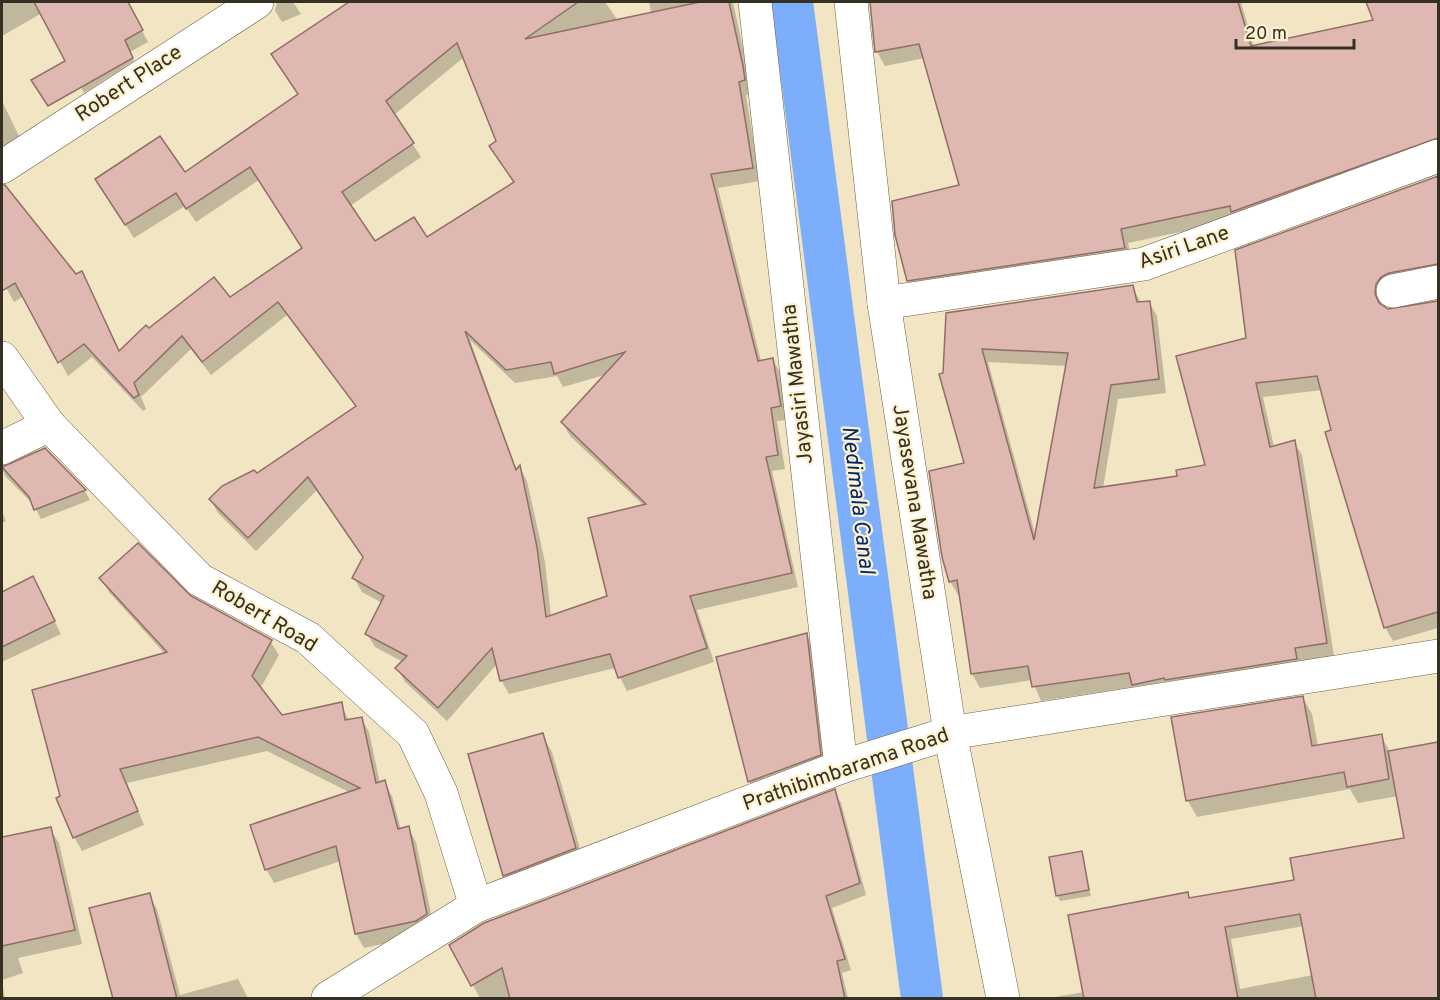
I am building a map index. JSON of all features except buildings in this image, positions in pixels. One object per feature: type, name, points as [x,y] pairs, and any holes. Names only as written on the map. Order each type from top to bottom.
[{"type":"street","name":"Robert Place","points":[[2,167],[257,2]]},
{"type":"street","name":"Jayasiri Mawatha","points":[[755,2],[852,764]]},
{"type":"street","name":"Jayasevana Mawatha","points":[[851,2],[884,303],[938,737],[1003,999]]},
{"type":"street","name":"Asiri Lane","points":[[884,303],[1144,264],[1438,156]]},
{"type":"street","points":[[1393,291],[1438,282]]},
{"type":"street","name":"Robert Road","points":[[2,358],[49,425],[200,580],[308,638],[413,734],[441,793],[476,906]]},
{"type":"street","points":[[2,448],[49,425]]},
{"type":"street","name":"Prathibimbarama Road","points":[[328,999],[476,906],[852,764],[938,737],[1438,656]]},
{"type":"waterway","name":"Nedimala Canal","points":[[792,2],[922,998]]}]
